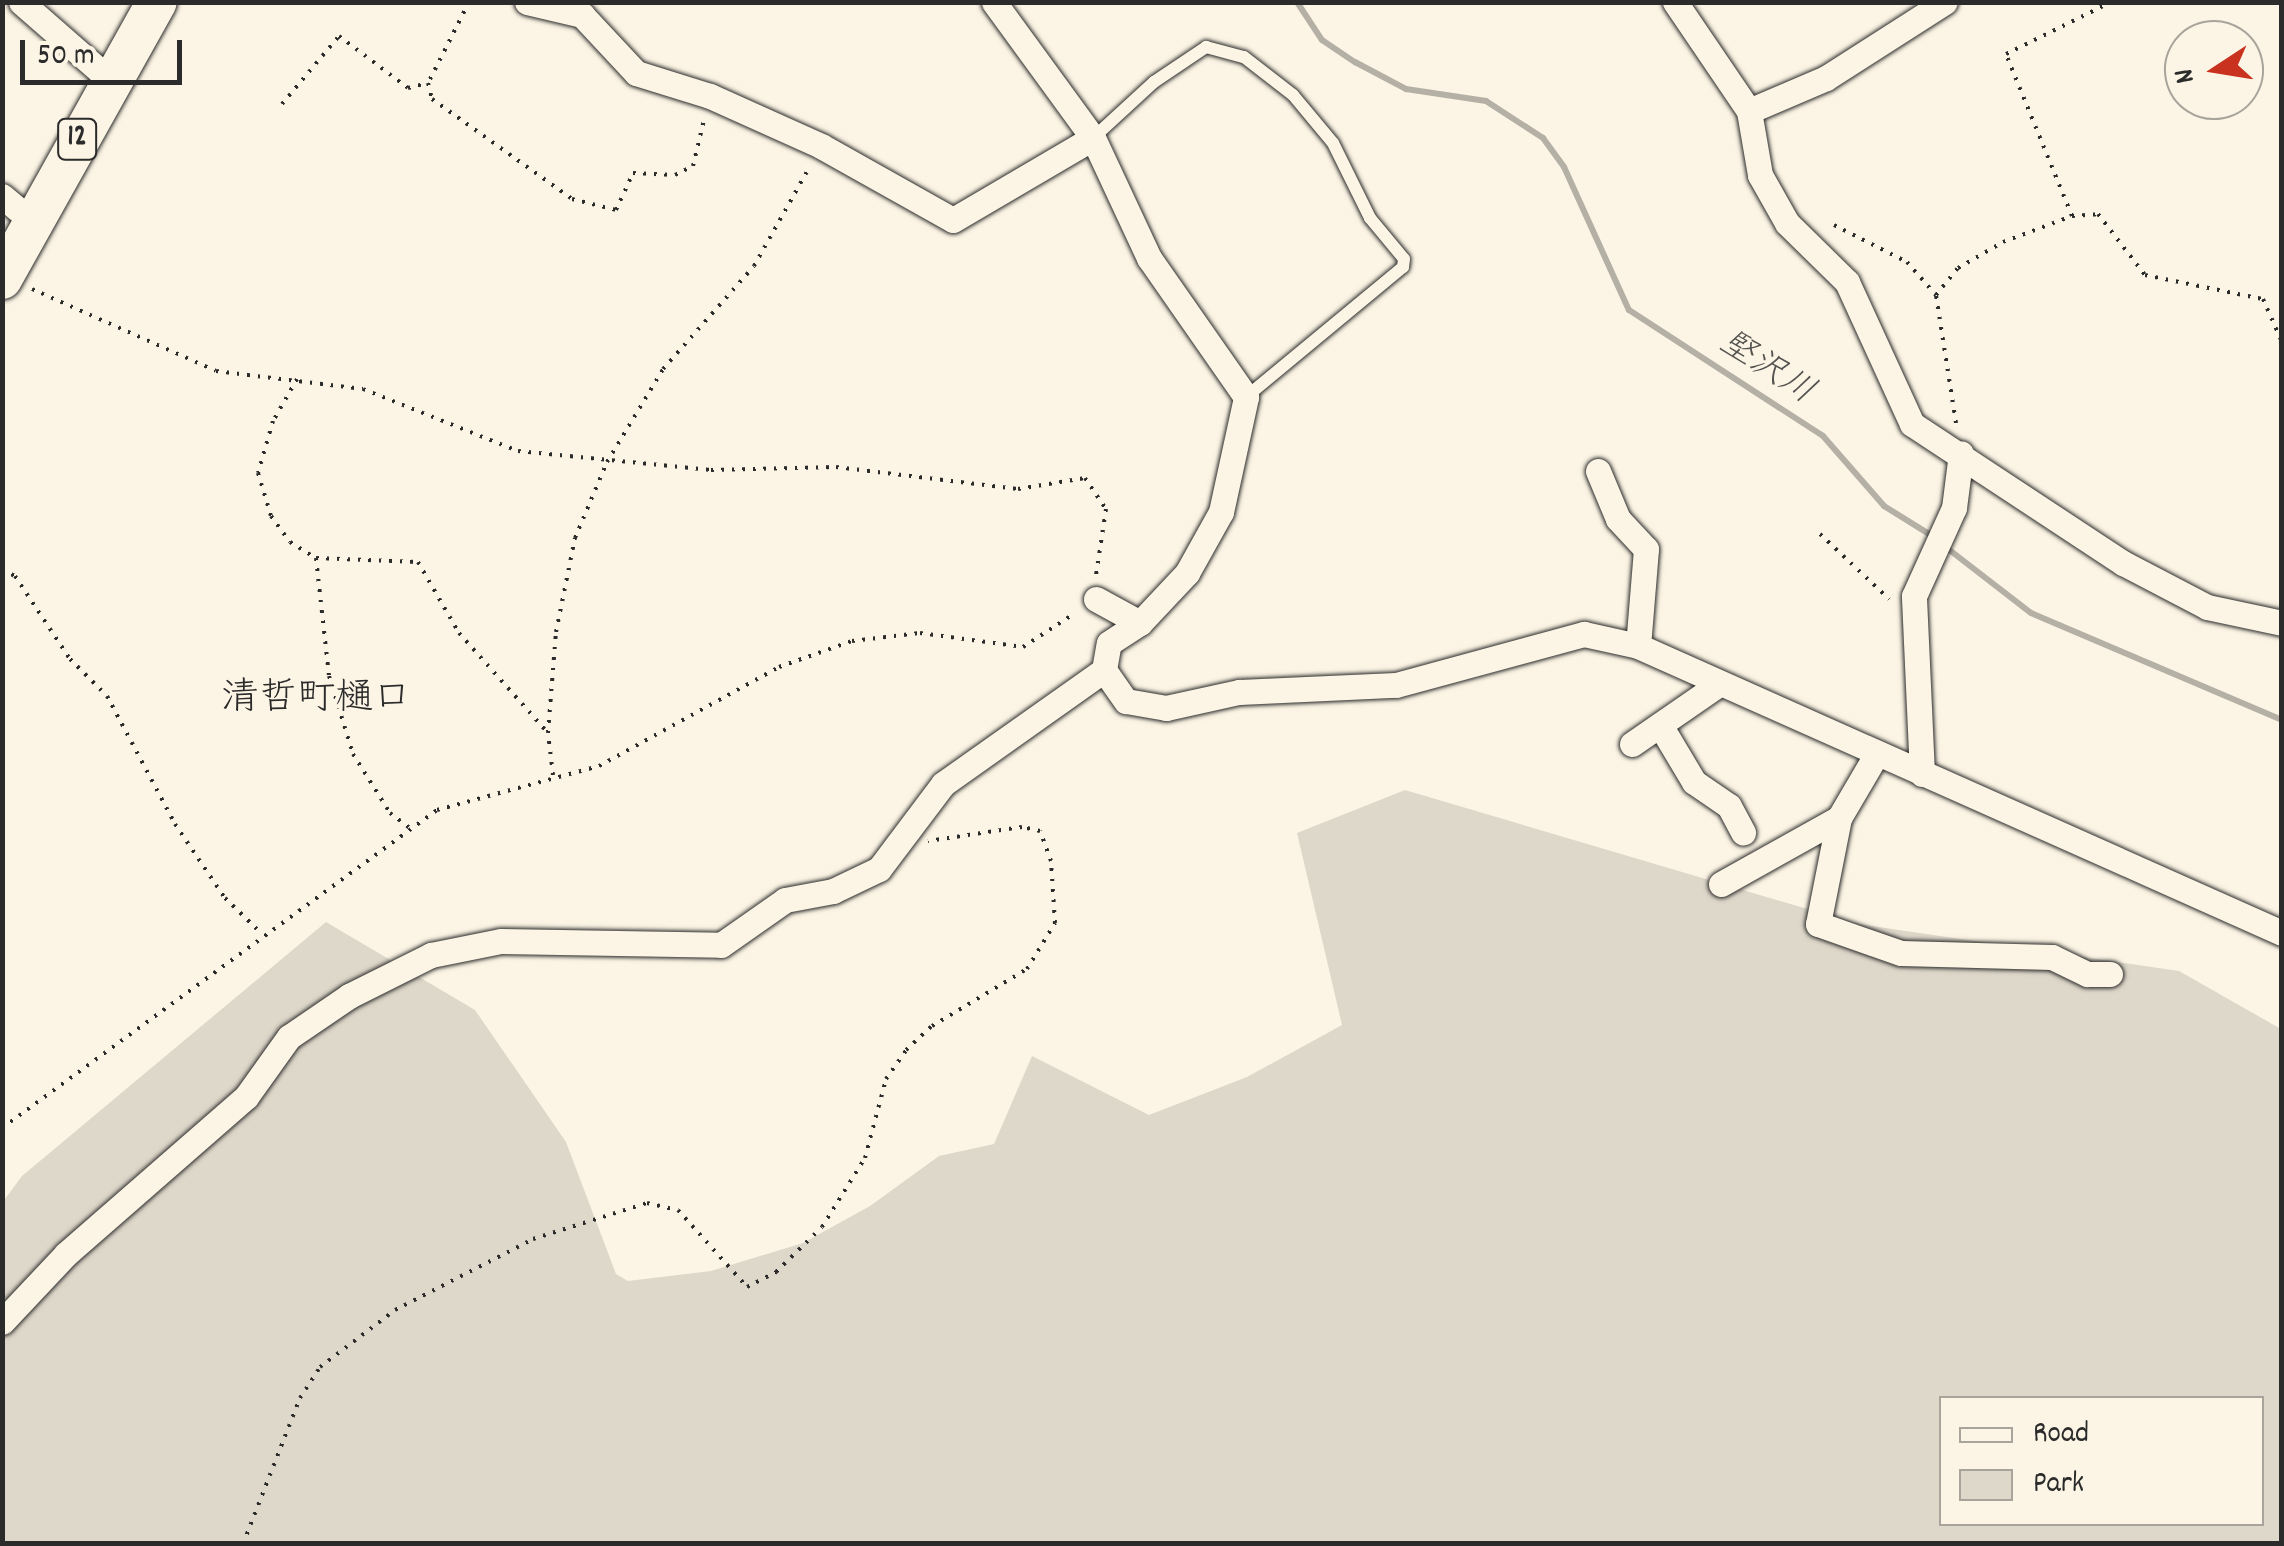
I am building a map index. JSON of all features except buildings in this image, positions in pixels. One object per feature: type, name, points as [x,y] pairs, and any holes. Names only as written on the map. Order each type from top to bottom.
[{"type":"main road","name":"12","points":[[3,278],[17,208],[110,80],[157,2]]},
{"type":"street","points":[[21,2],[110,80]]},
{"type":"street","points":[[527,2],[582,15],[636,73],[710,96],[820,146],[954,220],[1093,138]]},
{"type":"street","points":[[2,1322],[66,1254],[246,1098],[290,1037],[387,973],[500,941],[721,945],[785,900],[832,891],[878,869],[943,784],[1104,670],[1109,643],[1140,623],[1186,573],[1221,512],[1246,398],[1150,258],[1093,138],[994,2]]},
{"type":"street","points":[[1675,2],[1749,111],[1760,176],[1787,223],[1847,282],[1912,424],[2124,563],[2190,598],[2282,624]]},
{"type":"street","points":[[1749,111],[1826,78],[1945,2]]},
{"type":"street","points":[[1922,774],[1914,596],[1954,508],[1961,453]]},
{"type":"street","points":[[1598,471],[1618,520],[1646,549],[1638,646]]},
{"type":"street","points":[[1096,599],[1140,623]]},
{"type":"street","points":[[1104,670],[1126,701],[1166,708],[1239,692],[1396,685],[1584,634],[1638,646],[1716,686],[2282,933]]},
{"type":"street","points":[[1632,744],[1716,686]]},
{"type":"street","points":[[1660,725],[1694,782],[1729,806],[1743,832]]},
{"type":"street","points":[[1652,769],[1673,752]]},
{"type":"street","points":[[1876,755],[1839,818],[1818,924],[1901,953],[2052,957],[2087,974],[2110,974]]},
{"type":"street","points":[[1721,884],[1839,818]]},
{"type":"lane","points":[[1093,138],[1154,82],[1206,47],[1244,57],[1293,94],[1333,143],[1370,218],[1404,259],[1246,398]]},
{"type":"path","points":[[469,2],[428,84],[432,99],[464,127],[572,199],[616,210],[633,173],[675,175],[693,166],[710,96]]},
{"type":"path","points":[[2072,216],[2006,54],[2111,2]]},
{"type":"path","points":[[282,104],[339,36],[408,88],[428,84]]},
{"type":"path","points":[[553,775],[548,733],[556,632],[576,538],[607,462],[663,369],[754,266],[820,146]]},
{"type":"path","points":[[1961,453],[1936,323],[1936,296],[1958,268],[1988,250],[2072,216],[2098,214],[2145,275],[2264,299],[2282,342]]},
{"type":"path","points":[[1834,225],[1907,262],[1936,296]]},
{"type":"path","points":[[2,1128],[261,933],[438,810],[501,796],[553,775],[599,766],[779,666],[852,640],[920,633],[1023,647],[1096,599],[1106,509],[1085,478],[1018,490],[836,467],[711,470],[518,451],[363,389],[216,371],[3,278]]},
{"type":"path","points":[[2274,320],[2282,314]]},
{"type":"path","points":[[298,379],[273,422],[258,474],[271,516],[290,542],[316,558],[418,562],[460,633],[548,733]]},
{"type":"path","points":[[1820,534],[1913,624]]},
{"type":"path","points":[[316,558],[326,660],[353,754],[390,813],[410,828]]},
{"type":"path","points":[[2,570],[15,576],[70,659],[107,696],[176,824],[225,898],[261,933]]},
{"type":"path","points":[[243,1544],[300,1398],[320,1367],[395,1310],[533,1239],[647,1203],[678,1210],[748,1287],[776,1272],[822,1228],[865,1158],[886,1080],[906,1050],[932,1026],[1028,969],[1055,922],[1052,861],[1040,831],[1022,827],[899,845]]},
{"type":"green space","points":[[1405,790],[1858,924],[2179,971],[2281,1029],[2281,1543],[3,1543],[2,1203],[22,1176],[326,922],[475,1010],[566,1142],[616,1274],[628,1281],[711,1271],[803,1243],[870,1206],[939,1156],[994,1144],[1032,1056],[1149,1115],[1247,1077],[1342,1025],[1297,833]]},
{"type":"waterway","name":"堅沢川","points":[[1297,2],[1322,40],[1355,62],[1406,89],[1486,101],[1543,138],[1564,167],[1629,310],[1823,436],[1884,506],[1934,537]]},
{"type":"waterway","name":"堅沢川","points":[[1943,545],[2031,613],[2282,720]]},
{"type":"district","name":"清哲町樋口","points":[[316,701]]}]
